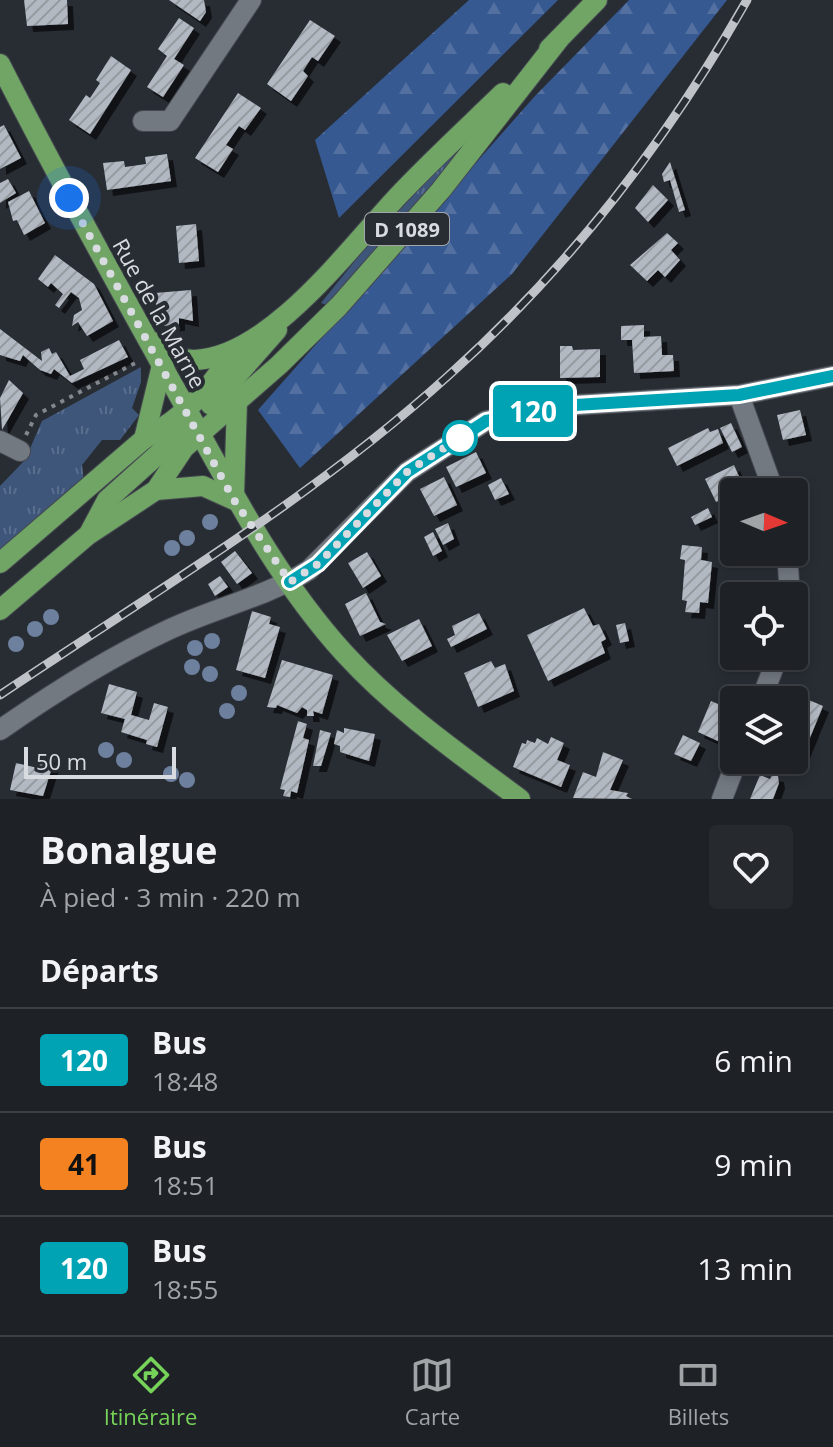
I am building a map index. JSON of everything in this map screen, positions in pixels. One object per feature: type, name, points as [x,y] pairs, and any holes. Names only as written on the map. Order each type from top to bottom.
[{"type":"main road","name":"D 1089","points":[[199,434],[207,409],[399,195],[597,0]]},
{"type":"main road","name":"D 1089","points":[[0,610],[88,535],[156,490],[176,458],[199,434],[339,306],[441,190],[559,39]]},
{"type":"main road","name":"Rue de la Marne","points":[[0,64],[82,224],[156,353],[234,500],[290,582],[341,650],[397,706],[520,799]]},
{"type":"main road","name":"D 1089","points":[[0,563],[144,439],[206,393],[234,351],[304,300]]},
{"type":"main road","points":[[144,439],[156,353],[194,360],[234,351]]},
{"type":"main road","points":[[156,490],[203,486],[234,500],[237,402]]},
{"type":"main road","name":"D 1089","points":[[88,535],[107,500],[174,440],[187,410]]},
{"type":"street","points":[[143,121],[170,121],[251,0]]},
{"type":"street","points":[[0,730],[45,698],[167,630],[290,582],[318,564],[407,472],[486,421],[559,406],[739,395],[833,376]]},
{"type":"street","points":[[739,395],[769,478]]},
{"type":"street","points":[[0,441],[20,451]]},
{"type":"street","points":[[722,799],[732,774]]},
{"type":"path","points":[[20,451],[36,415],[156,353]]},
{"type":"green space","points":[[469,0],[558,0],[339,218],[315,140]]},
{"type":"green space","points":[[629,0],[727,0],[512,274],[300,468],[258,410],[535,96]]},
{"type":"green space","points":[[478,124],[442,182],[327,305],[321,303],[366,247]]},
{"type":"green space","points":[[141,367],[141,382],[132,408],[139,415],[120,440],[102,440],[82,465],[84,481],[0,553],[0,486],[25,460],[42,421]]},
{"type":"building","points":[[24,0],[67,0],[68,24],[27,26]]},
{"type":"building","points":[[169,0],[204,0],[206,12],[200,21]]},
{"type":"building","points":[[179,18],[194,28],[174,59],[184,65],[163,97],[147,87],[167,56],[158,49]]},
{"type":"building","points":[[310,20],[335,36],[318,61],[312,57],[303,71],[308,76],[291,101],[267,84]]},
{"type":"building","points":[[111,56],[131,70],[90,134],[69,120],[86,95],[90,98],[100,83],[96,80]]},
{"type":"building","points":[[238,93],[261,108],[245,130],[239,126],[226,145],[233,149],[218,172],[195,158]]},
{"type":"building","points":[[4,125],[21,158],[0,169],[0,127]]},
{"type":"building","points":[[167,154],[171,181],[107,190],[103,163],[124,161],[125,167],[146,164],[145,157]]},
{"type":"building","points":[[670,162],[685,210],[679,212],[670,180],[664,182],[662,174]]},
{"type":"building","points":[[8,179],[16,193],[0,203],[0,183]]},
{"type":"building","points":[[653,185],[668,200],[648,222],[635,208]]},
{"type":"building","points":[[29,191],[45,223],[24,235],[17,220],[13,221],[8,202]]},
{"type":"building","points":[[196,224],[199,261],[179,263],[176,226]]},
{"type":"building","points":[[667,233],[678,243],[671,250],[680,260],[665,277],[658,270],[647,281],[630,265]]},
{"type":"building","points":[[55,255],[94,284],[113,321],[87,336],[78,322],[72,326],[74,315],[82,310],[79,298],[71,292],[59,308],[55,305],[63,294],[51,283],[48,287],[38,279]]},
{"type":"building","points":[[191,290],[193,321],[179,318],[179,325],[163,326],[162,319],[157,319],[155,293]]},
{"type":"building","points":[[644,325],[644,337],[661,336],[662,355],[673,355],[674,371],[634,373],[632,340],[621,340],[621,326]]},
{"type":"building","points":[[0,329],[42,361],[41,352],[49,348],[52,354],[56,352],[70,376],[84,369],[80,360],[119,340],[128,357],[72,383],[54,369],[51,374],[40,370],[23,355],[20,361],[0,355]]},
{"type":"building","points":[[560,346],[572,346],[573,350],[600,349],[600,377],[560,378]]},
{"type":"building","points":[[9,380],[23,393],[2,430],[0,398]]},
{"type":"building","points":[[800,410],[806,435],[783,440],[777,415]]},
{"type":"building","points":[[731,423],[742,447],[732,452],[720,428]]},
{"type":"building","points":[[708,428],[710,432],[718,429],[723,443],[677,466],[668,448]]},
{"type":"building","points":[[476,452],[486,473],[456,487],[446,467]]},
{"type":"building","points":[[734,465],[740,478],[720,478],[720,500],[716,502],[705,479]]},
{"type":"building","points":[[444,477],[457,505],[434,516],[420,489]]},
{"type":"building","points":[[501,478],[509,494],[495,500],[488,485]]},
{"type":"building","points":[[708,508],[712,517],[695,525],[691,517]]},
{"type":"building","points":[[448,523],[454,539],[443,545],[435,529]]},
{"type":"building","points":[[433,532],[442,551],[433,556],[424,537]]},
{"type":"building","points":[[682,545],[702,547],[701,560],[712,562],[708,603],[700,602],[699,613],[685,612],[687,601],[682,600],[685,560],[680,559]]},
{"type":"building","points":[[235,551],[252,573],[237,584],[221,562]]},
{"type":"building","points":[[367,552],[381,576],[363,588],[348,563]]},
{"type":"building","points":[[220,576],[228,587],[215,596],[208,584]]},
{"type":"building","points":[[366,593],[380,622],[386,624],[360,636],[345,604]]},
{"type":"building","points":[[584,608],[593,626],[599,624],[606,639],[601,642],[605,653],[548,681],[527,635]]},
{"type":"building","points":[[252,611],[271,617],[269,624],[280,627],[265,678],[236,670]]},
{"type":"building","points":[[479,613],[487,629],[451,647],[447,639],[455,635],[452,626]]},
{"type":"building","points":[[419,619],[432,646],[402,661],[387,635]]},
{"type":"building","points":[[625,623],[629,641],[620,643],[616,625]]},
{"type":"building","points":[[282,660],[333,675],[322,714],[313,711],[314,716],[307,716],[307,710],[302,707],[297,713],[277,705],[276,708],[267,707]]},
{"type":"building","points":[[491,661],[495,668],[505,664],[514,691],[478,707],[464,673]]},
{"type":"building","points":[[109,684],[137,692],[131,715],[149,720],[154,703],[168,707],[157,747],[146,744],[147,740],[121,732],[125,719],[101,713]]},
{"type":"building","points":[[808,700],[823,706],[808,742]]},
{"type":"building","points":[[711,701],[720,705],[718,741],[698,732]]},
{"type":"building","points":[[298,721],[307,724],[303,738],[309,740],[297,793],[291,791],[290,797],[283,796],[285,790],[280,789]]},
{"type":"building","points":[[344,728],[375,734],[369,761],[340,752],[340,746],[334,744],[337,730],[344,733]]},
{"type":"building","points":[[320,730],[331,733],[321,766],[313,766]]},
{"type":"building","points":[[683,735],[700,743],[691,761],[674,754]]},
{"type":"building","points":[[551,737],[564,743],[557,760],[570,765],[561,787],[513,767],[522,743],[526,744],[527,740],[535,743],[537,738],[548,744]]},
{"type":"building","points":[[603,752],[623,760],[610,790],[628,793],[626,796],[632,799],[573,798],[583,772],[596,777]]},
{"type":"building","points":[[43,755],[55,758],[43,796],[10,790],[16,763],[38,768]]},
{"type":"building","points":[[760,775],[770,779],[772,775],[778,776],[779,783],[773,799],[750,799]]},
{"type":"railway","points":[[0,695],[230,544],[342,464],[448,376],[535,292],[613,200],[684,103],[747,0]]},
{"type":"bus line","name":"120","points":[[290,582],[318,564],[407,472],[486,421],[559,406],[739,395],[833,376]]},
{"type":"route","points":[[69,198],[234,500],[290,582],[318,564],[407,472],[464,435],[460,438]]}]
